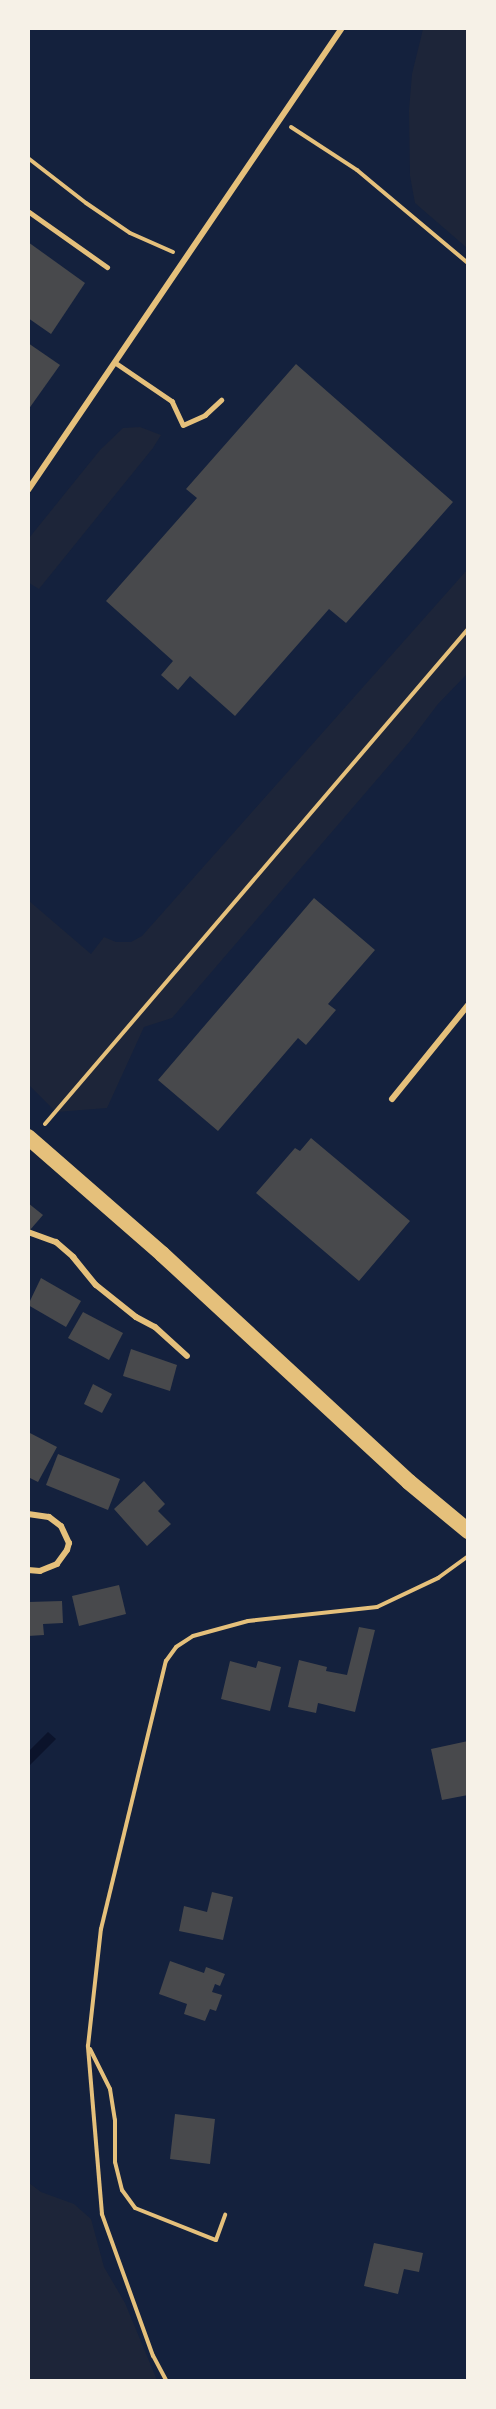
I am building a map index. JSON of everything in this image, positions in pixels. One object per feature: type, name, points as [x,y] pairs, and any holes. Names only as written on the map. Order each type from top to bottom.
[{"type":"highway","points":[[28,1137],[162,1254],[409,1482],[468,1531]]},
{"type":"street","points":[[28,490],[186,261],[342,28]]},
{"type":"street","points":[[392,1099],[468,1005]]},
{"type":"street","points":[[28,1232],[56,1242],[73,1257],[96,1285],[136,1317],[155,1327],[187,1356]]},
{"type":"street","points":[[28,1514],[49,1517],[61,1526],[69,1543],[57,1564],[40,1572],[28,1570]]},
{"type":"lane","points":[[28,211],[107,267]]},
{"type":"lane","points":[[116,363],[172,401],[183,425],[206,415],[220,400]]},
{"type":"path","points":[[279,120],[317,141],[357,170],[468,263]]},
{"type":"path","points":[[28,158],[121,227],[163,246],[186,261]]},
{"type":"path","points":[[56,1112],[136,1015],[305,821],[388,719],[468,629]]},
{"type":"path","points":[[166,2380],[153,2356],[102,2214],[88,2046],[101,1929],[164,1670],[176,1647],[193,1636],[248,1621],[377,1607],[438,1578],[468,1556]]},
{"type":"path","points":[[88,2046],[110,2089],[115,2120],[115,2162],[122,2190],[135,2208],[216,2240],[225,2215]]},
{"type":"shaded area","points":[[423,29],[467,29],[467,248],[415,203],[410,176],[409,110],[412,74]]},
{"type":"shaded area","points":[[140,427],[161,435],[153,448],[39,589],[29,583],[29,538],[100,450],[123,428]]},
{"type":"shaded area","points":[[467,570],[467,674],[438,704],[410,741],[172,1018],[144,1027],[107,1108],[56,1112],[29,1085],[28,900],[91,954],[104,937],[116,942],[131,942],[142,936]]},
{"type":"shaded area","points":[[48,1732],[56,1739],[29,1766],[29,1751]]},
{"type":"shaded area","points":[[29,2183],[41,2192],[74,2204],[91,2219],[104,2267],[125,2303],[157,2380],[29,2380]]},
{"type":"building","points":[[28,242],[85,283],[51,334],[28,318]]},
{"type":"building","points":[[28,343],[60,365],[28,410]]},
{"type":"building","points":[[296,364],[453,502],[346,623],[329,609],[235,716],[190,676],[178,690],[161,675],[173,661],[106,601],[197,498],[186,489]]},
{"type":"building","points":[[314,898],[375,950],[328,1004],[336,1010],[306,1045],[298,1038],[218,1131],[158,1080]]},
{"type":"building","points":[[311,1138],[410,1221],[359,1281],[256,1193],[295,1148],[300,1151]]},
{"type":"building","points":[[28,1203],[43,1215],[30,1230],[28,1229]]},
{"type":"building","points":[[41,1278],[81,1301],[66,1327],[28,1305]]},
{"type":"building","points":[[83,1312],[123,1333],[109,1360],[68,1338]]},
{"type":"building","points":[[131,1349],[177,1365],[170,1391],[123,1376]]},
{"type":"building","points":[[93,1384],[112,1394],[102,1413],[84,1404]]},
{"type":"building","points":[[28,1432],[57,1447],[38,1482],[28,1477]]},
{"type":"building","points":[[58,1454],[120,1479],[108,1510],[46,1485]]},
{"type":"building","points":[[144,1481],[165,1504],[158,1511],[171,1524],[147,1546],[114,1509]]},
{"type":"building","points":[[119,1585],[126,1614],[79,1626],[72,1596]]},
{"type":"building","points":[[62,1601],[63,1623],[43,1624],[44,1635],[28,1636],[28,1602]]},
{"type":"building","points":[[359,1627],[375,1630],[355,1712],[318,1703],[316,1713],[288,1707],[299,1660],[327,1667],[326,1671],[347,1675]]},
{"type":"building","points":[[230,1661],[256,1668],[258,1661],[281,1667],[270,1711],[221,1699]]},
{"type":"building","points":[[468,1741],[468,1795],[442,1800],[431,1749]]},
{"type":"building","points":[[212,1892],[233,1897],[223,1940],[179,1931],[184,1906],[207,1912]]},
{"type":"building","points":[[170,1961],[204,1973],[206,1967],[225,1974],[220,1986],[215,1984],[212,1992],[222,1995],[216,2011],[210,2009],[205,2021],[184,2014],[187,2004],[159,1994]]},
{"type":"building","points":[[175,2114],[215,2119],[210,2164],[170,2159]]},
{"type":"building","points":[[374,2243],[423,2253],[419,2272],[404,2269],[398,2294],[364,2286]]}]
